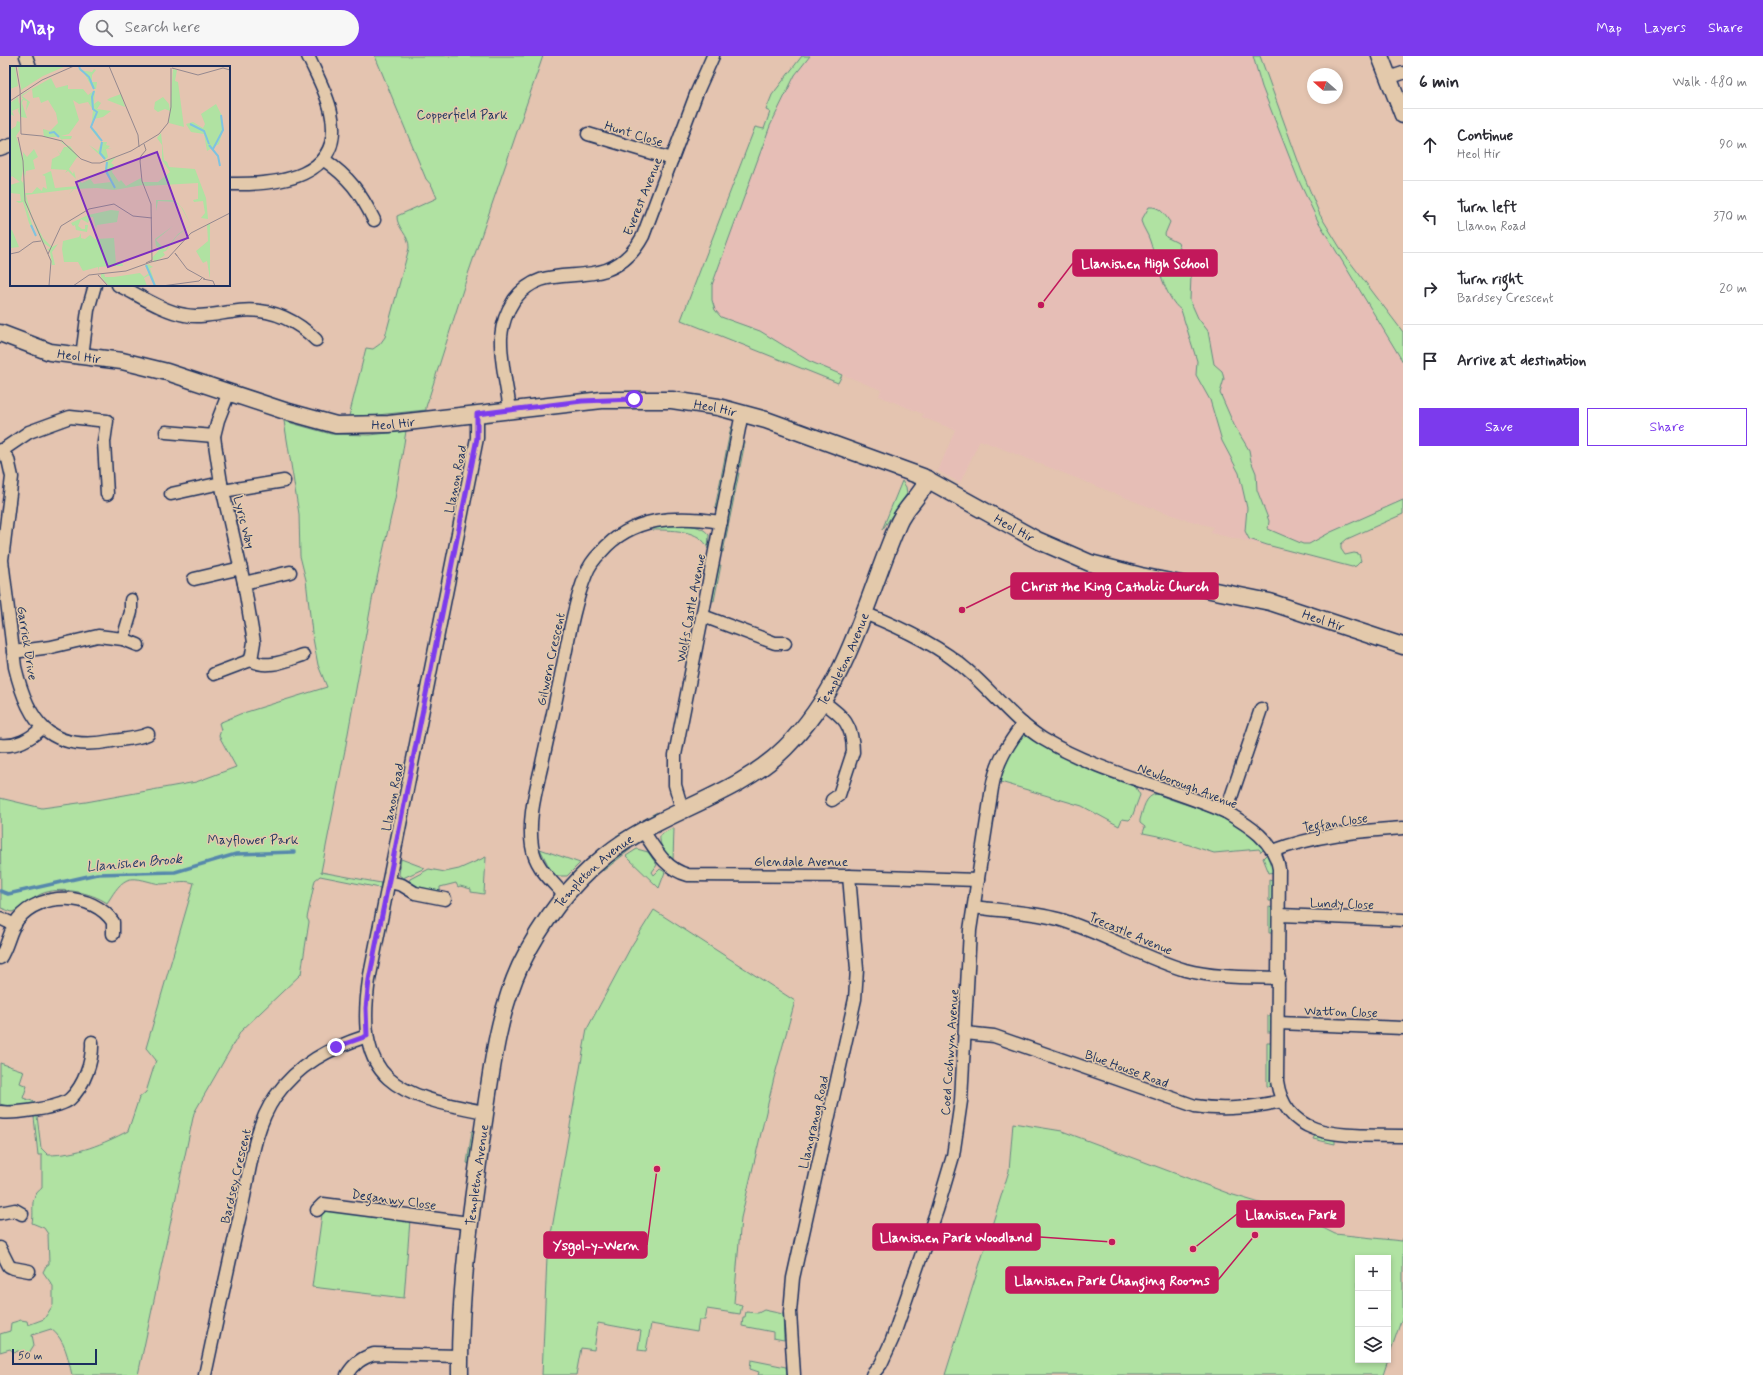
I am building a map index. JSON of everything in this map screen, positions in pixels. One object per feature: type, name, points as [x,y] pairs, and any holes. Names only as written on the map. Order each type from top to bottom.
[{"type":"street","points":[[26,56],[30,66]]},
{"type":"street","points":[[230,184],[259,184],[286,180],[302,175],[323,159],[331,143],[332,115],[308,56]]},
{"type":"street","name":"Everest Avenue","points":[[510,410],[501,344],[503,327],[510,307],[522,291],[538,281],[556,276],[600,272],[614,267],[633,252],[643,236],[713,56]]},
{"type":"street","points":[[1380,56],[1396,75],[1403,115]]},
{"type":"street","name":"Hunt Close","points":[[588,134],[672,159]]},
{"type":"street","points":[[0,149],[10,145]]},
{"type":"street","points":[[323,159],[349,179],[362,197],[374,220]]},
{"type":"street","points":[[82,356],[88,310],[95,286]]},
{"type":"street","points":[[120,286],[163,307],[184,315],[204,316],[247,309],[271,312],[297,324],[316,340]]},
{"type":"street","name":"Heol Hir","points":[[0,333],[41,349],[122,361],[150,367],[318,421],[336,425],[375,425],[582,401],[652,400],[685,402],[742,413],[928,479],[1037,540],[1090,563],[1141,576],[1270,602],[1403,646]]},
{"type":"street","name":"Lyric Way","points":[[229,392],[214,436],[222,487],[241,568],[254,642],[251,660]]},
{"type":"street","name":"Wolfs Castle Avenue","points":[[682,809],[675,781],[675,756],[742,413]]},
{"type":"street","name":"Llanon Road","points":[[477,414],[477,438],[367,994],[367,1036],[371,1050],[381,1071],[399,1087],[431,1101],[485,1112]]},
{"type":"street","points":[[1,450],[29,432],[70,417],[107,421],[104,442],[107,494]]},
{"type":"street","points":[[166,432],[214,436]]},
{"type":"street","name":"Garrick Drive","points":[[1,450],[8,460],[12,477],[1,560],[13,652],[19,682],[34,719],[42,728],[66,741],[86,744],[140,737],[148,734]]},
{"type":"street","name":"Templeton Avenue","points":[[460,1375],[462,1285],[469,1223],[485,1112],[498,1041],[511,990],[531,945],[550,914],[564,895],[608,853],[682,809],[739,781],[770,760],[784,748],[823,702],[840,671],[900,520],[923,490],[928,479]]},
{"type":"street","points":[[222,487],[284,481]]},
{"type":"street","name":"Lyric Way","points":[[171,494],[222,487]]},
{"type":"street","name":"Gilwern Crescent","points":[[564,895],[539,865],[532,846],[530,824],[576,608],[586,572],[601,551],[611,542],[626,531],[644,523],[677,518],[721,522]]},
{"type":"street","name":"Lyric Way","points":[[194,580],[241,568]]},
{"type":"street","points":[[244,583],[290,572]]},
{"type":"street","points":[[123,639],[131,612],[131,600]]},
{"type":"street","name":"Newborough Avenue","points":[[864,613],[916,638],[956,661],[1023,724],[1043,739],[1069,752],[1151,785],[1226,812],[1253,829],[1273,851],[1279,869],[1280,915],[1277,1081],[1282,1101],[1296,1119],[1316,1130],[1337,1134],[1403,1136]]},
{"type":"street","points":[[703,616],[775,643],[785,643]]},
{"type":"street","points":[[13,652],[50,647],[98,636],[123,639],[138,645]]},
{"type":"street","points":[[214,674],[251,660],[257,664],[269,665],[303,655]]},
{"type":"street","points":[[823,702],[845,719],[852,736],[853,744],[839,795],[832,800]]},
{"type":"street","points":[[1226,812],[1261,709]]},
{"type":"street","name":"Coed Cochwyn Avenue","points":[[872,1375],[881,1364],[892,1340],[948,1177],[958,1124],[965,1033],[970,930],[994,775],[1006,749],[1023,724]]},
{"type":"street","points":[[0,745],[11,745],[25,741],[42,728]]},
{"type":"street","name":"Tegfan Close","points":[[1273,851],[1291,844],[1343,833],[1403,828]]},
{"type":"street","name":"Glendale Avenue","points":[[643,831],[665,863],[688,875],[849,876],[978,880]]},
{"type":"street","name":"Llangranog Road","points":[[794,1375],[790,1312],[794,1272],[855,999],[857,969],[849,876]]},
{"type":"street","points":[[389,882],[402,885],[416,893],[445,899]]},
{"type":"street","points":[[0,958],[8,944],[14,925],[24,913],[40,903],[55,899],[70,900],[92,905],[102,910],[113,922],[114,934]]},
{"type":"street","name":"Trecastle Avenue","points":[[974,908],[1038,915],[1058,919],[1153,959],[1197,973],[1217,976],[1279,978]]},
{"type":"street","name":"Lundy Close","points":[[1280,915],[1403,920]]},
{"type":"street","points":[[0,918],[14,925]]},
{"type":"street","name":"Watton Close","points":[[1278,1023],[1403,1028]]},
{"type":"street","name":"Blue House Road","points":[[965,1033],[994,1036],[1195,1106],[1221,1109],[1246,1108],[1282,1101]]},
{"type":"street","name":"Bardsey Crescent","points":[[205,1375],[254,1152],[268,1109],[283,1087],[304,1066],[325,1052],[367,1036]]},
{"type":"street","points":[[0,1112],[7,1113],[42,1108],[64,1103],[70,1099],[87,1072],[92,1050],[92,1042]]},
{"type":"street","name":"Deganwy Close","points":[[317,1210],[323,1204],[469,1223]]},
{"type":"street","points":[[0,1213],[15,1210],[22,1214]]},
{"type":"street","points":[[0,1248],[9,1266],[29,1271]]},
{"type":"street","points":[[347,1375],[356,1363],[374,1354],[460,1356]]},
{"type":"shaded area","points":[[810,56],[1253,56],[1298,179],[1318,221],[1403,362],[1403,500],[1297,553],[1211,533],[1213,527],[1144,505],[980,440],[960,483],[938,471],[955,430],[922,417],[923,414],[879,396],[881,390],[809,361],[760,331],[721,317],[715,310],[712,300],[712,285],[770,126],[795,75]]},
{"type":"green space","name":"Copperfield Park","points":[[375,56],[543,56],[467,277],[426,410],[377,415],[377,419],[348,420],[366,348],[373,349],[380,344],[385,337],[409,248],[407,239],[397,220],[397,216],[437,198],[432,186],[426,179]]},
{"type":"green space","points":[[802,56],[810,56],[795,75],[770,126],[712,285],[712,300],[715,310],[721,317],[760,331],[809,361],[842,375],[838,383],[681,320],[755,127],[764,129],[770,112],[766,110],[772,95]]},
{"type":"green space","points":[[1253,56],[1260,56],[1301,169],[1320,215],[1344,254],[1403,332],[1403,362],[1318,221],[1298,179],[1262,87]]},
{"type":"green space","points":[[1149,207],[1159,209],[1164,213],[1170,222],[1165,234],[1166,237],[1178,243],[1182,254],[1179,262],[1191,276],[1190,300],[1198,318],[1208,331],[1214,364],[1222,371],[1224,379],[1220,393],[1234,425],[1249,450],[1251,461],[1256,473],[1257,490],[1269,521],[1268,529],[1303,544],[1309,544],[1331,532],[1403,500],[1403,514],[1347,539],[1341,544],[1341,549],[1345,555],[1354,553],[1359,554],[1361,561],[1356,566],[1352,567],[1249,539],[1245,531],[1247,508],[1239,473],[1222,441],[1210,400],[1196,375],[1197,361],[1181,310],[1175,305],[1170,297],[1158,268],[1149,238],[1141,221]]},
{"type":"green space","name":"Mayflower Park","points":[[284,421],[331,434],[370,435],[406,431],[395,499],[372,600],[321,872],[381,883],[380,888],[320,876],[315,880],[307,918],[309,922],[301,974],[241,1031],[194,1113],[138,1375],[72,1375],[63,1343],[51,1329],[32,1335],[34,1345],[29,1353],[17,1351],[15,1353],[10,1349],[0,1352],[0,1334],[10,1331],[11,1323],[21,1320],[27,1321],[28,1325],[44,1319],[53,1305],[53,1286],[43,1272],[49,1264],[48,1234],[44,1228],[32,1223],[33,1200],[42,1188],[42,1155],[38,1155],[34,1117],[37,1116],[41,1148],[48,1155],[59,1155],[90,1148],[128,1131],[139,1098],[146,1092],[156,1060],[146,1048],[194,883],[181,882],[161,884],[139,879],[131,879],[121,884],[107,903],[84,893],[57,890],[41,894],[12,912],[1,908],[0,798],[42,808],[86,802],[196,782],[236,767],[219,736],[221,730],[219,723],[240,714],[327,687],[318,665],[312,633],[306,580],[300,556],[299,514]]},
{"type":"green space","points":[[731,427],[733,427],[734,432],[718,508],[715,508]]},
{"type":"green space","points":[[741,441],[745,442],[740,467],[737,466]]},
{"type":"green space","points":[[736,473],[739,473],[723,552],[720,551]]},
{"type":"green space","points":[[902,481],[906,487],[907,494],[882,530]]},
{"type":"green space","points":[[668,525],[685,525],[701,528],[709,535],[708,549],[705,542],[692,534],[667,530],[652,530],[653,528]]},
{"type":"green space","points":[[721,565],[714,601],[711,600],[717,566]]},
{"type":"green space","points":[[1022,734],[1058,753],[1135,786],[1140,795],[1132,817],[1129,820],[1122,819],[1119,826],[1082,806],[997,781],[1002,766]]},
{"type":"green space","points":[[1157,794],[1216,815],[1237,825],[1246,831],[1264,849],[1261,852],[1259,849],[1214,853],[1168,838],[1143,833],[1145,827],[1140,823],[1140,820],[1144,808],[1147,800],[1153,795]]},
{"type":"green space","points":[[657,812],[659,815],[618,838],[616,836]]},
{"type":"green space","points":[[673,828],[673,860],[663,849],[660,842],[660,835]]},
{"type":"green space","points":[[629,846],[631,849],[603,871],[600,868]]},
{"type":"green space","points":[[540,849],[580,863],[567,876],[556,876],[549,867]]},
{"type":"green space","points":[[637,849],[648,852],[657,865],[652,872],[654,875],[660,869],[665,872],[659,888],[626,856]]},
{"type":"green space","points":[[1267,854],[1272,862],[1274,872],[1269,873],[1263,858]]},
{"type":"green space","points":[[486,857],[484,894],[471,892],[471,889],[460,886],[458,887],[456,883],[440,887],[440,892],[415,886],[409,881],[410,879],[429,869],[445,872],[459,869]]},
{"type":"green space","points":[[401,859],[425,868],[403,878],[399,875]]},
{"type":"green space","points":[[1269,879],[1274,881],[1273,901],[1269,901]]},
{"type":"green space","points":[[1269,907],[1273,908],[1273,933],[1269,933]]},
{"type":"green space","points":[[654,910],[795,1001],[774,1078],[741,1218],[734,1303],[742,1305],[740,1314],[707,1309],[705,1320],[699,1320],[697,1332],[651,1324],[646,1351],[638,1350],[641,1331],[598,1323],[594,1350],[581,1348],[576,1375],[542,1375],[547,1257],[587,1029],[632,945]]},
{"type":"green space","points":[[1268,1016],[1272,1016],[1272,1032],[1268,1032]]},
{"type":"green space","points":[[1267,1042],[1272,1042],[1272,1087],[1267,1086]]},
{"type":"green space","points":[[0,1063],[24,1071],[20,1083],[27,1086],[23,1098],[38,1103],[10,1107],[0,1104]]},
{"type":"green space","points":[[1013,1123],[1062,1131],[1230,1194],[1293,1213],[1335,1234],[1402,1241],[1403,1238],[1403,1315],[1391,1350],[1391,1255],[1355,1255],[1355,1363],[1387,1363],[1383,1375],[945,1375],[1009,1171]]},
{"type":"green space","points":[[472,1131],[477,1132],[470,1164],[467,1163]]},
{"type":"green space","points":[[1315,1135],[1335,1139],[1335,1144],[1313,1139]]},
{"type":"green space","points":[[326,1210],[410,1220],[404,1298],[312,1287],[322,1214]]},
{"type":"green space","points":[[764,1310],[783,1314],[784,1340],[773,1338],[773,1332],[742,1326],[743,1317],[745,1317],[746,1312],[758,1313]]},
{"type":"green space","points":[[751,1360],[786,1367],[787,1375],[758,1375],[759,1372],[750,1369]]},
{"type":"waterway","name":"Llanishen Brook","points":[[0,891],[8,894],[97,874],[175,872],[236,854],[294,852]]},
{"type":"place","name":"Llanishen High School","points":[[1041,305]]},
{"type":"place","name":"Christ the King Catholic Church","points":[[962,610]]},
{"type":"place","name":"Ysgol-y-Wern","points":[[657,1169]]},
{"type":"place","name":"Llanishen Park Changing Rooms","points":[[1255,1235]]},
{"type":"place","name":"Llanishen Park Woodland","points":[[1112,1242]]},
{"type":"place","name":"Llanishen Park","points":[[1193,1249]]},
{"type":"route","points":[[336,1047],[367,1036],[366,1008],[369,980],[477,438],[477,414],[582,401],[634,399]]}]
